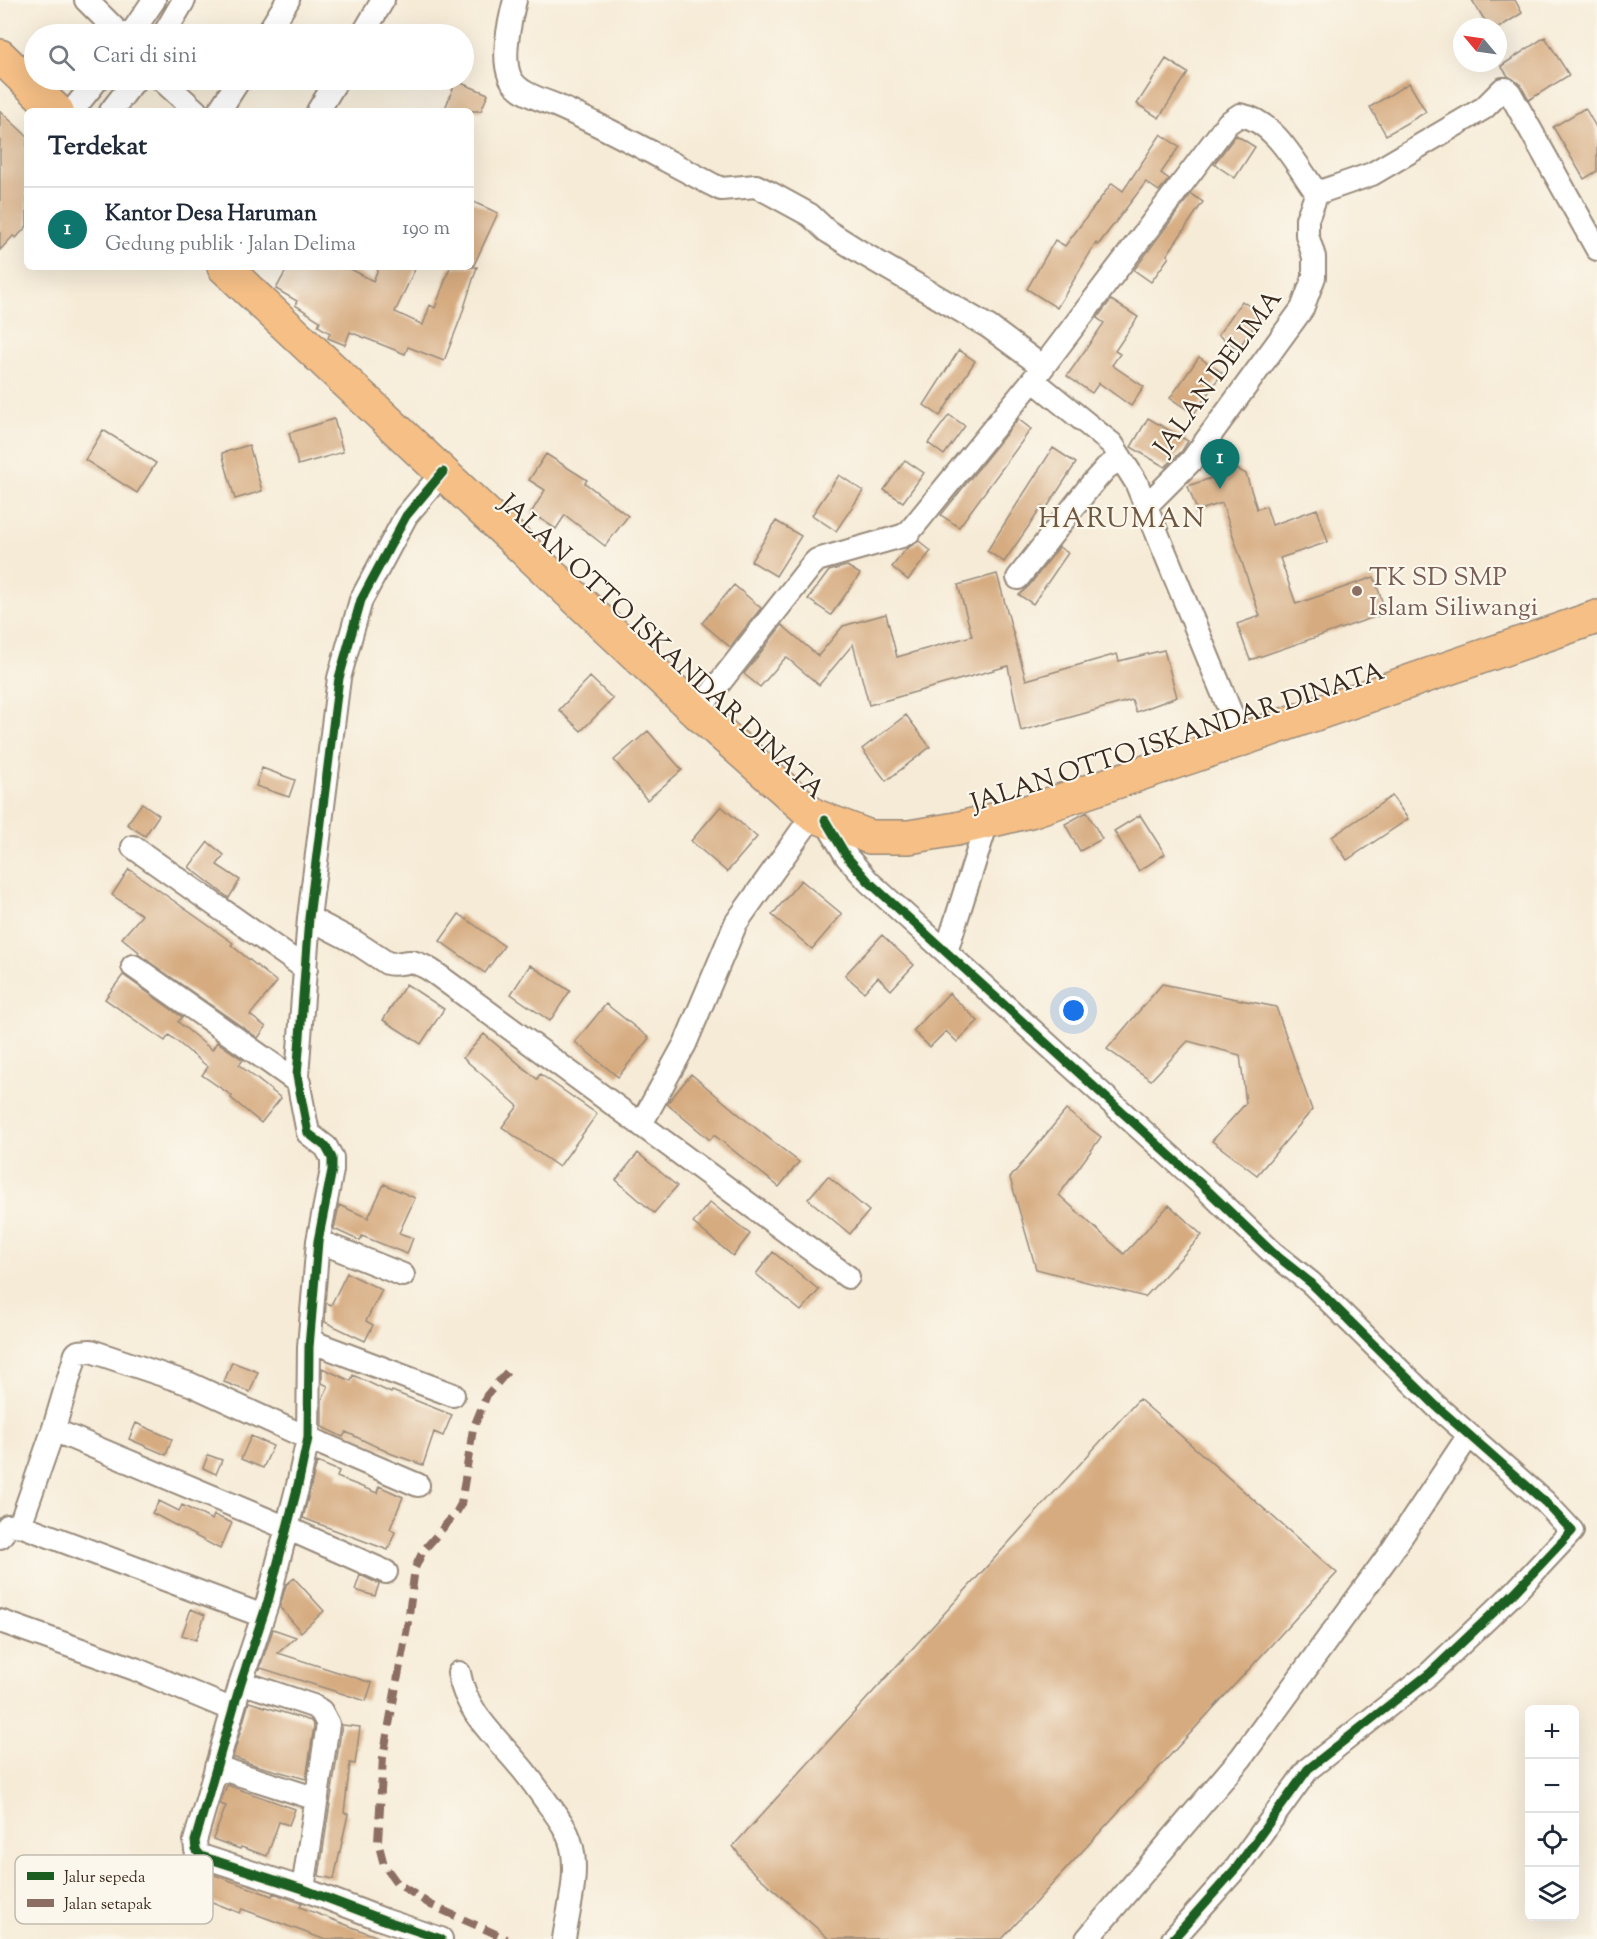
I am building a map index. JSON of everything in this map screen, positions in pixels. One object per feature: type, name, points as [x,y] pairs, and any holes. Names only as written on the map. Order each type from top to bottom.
[{"type":"main road","points":[[0,57],[24,80]]},
{"type":"main road","points":[[35,90],[54,108]]},
{"type":"main road","name":"JALAN OTTO ISKANDAR DINATA","points":[[227,270],[698,713],[819,818],[870,837],[909,837],[987,822],[1041,807],[1240,741],[1597,617]]},
{"type":"street","points":[[86,0],[110,24]]},
{"type":"street","points":[[138,24],[154,0]]},
{"type":"street","points":[[170,24],[184,0]]},
{"type":"street","points":[[273,24],[288,0]]},
{"type":"street","points":[[369,24],[383,0]]},
{"type":"street","points":[[515,0],[507,42],[506,64],[510,78],[519,88],[592,121],[721,189],[756,186],[810,215],[827,231],[853,248],[989,327],[1112,444],[1136,482],[1235,723],[1240,741]]},
{"type":"street","points":[[698,713],[710,694],[817,560],[905,535],[1038,373],[1216,136],[1228,123],[1240,115],[1259,122],[1287,149],[1317,193],[1371,174],[1484,108],[1503,89],[1506,89],[1597,249]]},
{"type":"street","points":[[74,108],[89,90]]},
{"type":"street","points":[[113,108],[127,90]]},
{"type":"street","points":[[173,90],[193,108]]},
{"type":"street","points":[[221,108],[233,90]]},
{"type":"street","points":[[320,108],[331,90]]},
{"type":"street","name":"JALAN DELIMA","points":[[1146,506],[1192,460],[1302,309],[1314,277],[1314,257],[1307,235],[1307,219],[1317,193]]},
{"type":"street","points":[[1018,578],[1095,480],[1106,468],[1121,458]]},
{"type":"street","points":[[200,1855],[196,1850],[195,1841],[241,1682],[263,1616],[298,1485],[308,1438],[310,1341],[318,1241],[332,1170],[332,1158],[326,1147],[308,1133],[297,1076],[309,918],[339,678],[361,600],[406,516],[444,472]]},
{"type":"street","points":[[641,1124],[685,1044],[736,923],[819,818],[847,857],[869,882],[1201,1184],[1272,1252],[1311,1283],[1435,1405],[1545,1502],[1572,1531],[1515,1592],[1430,1673],[1308,1769],[1237,1867],[1173,1939]]},
{"type":"street","points":[[946,952],[987,822]]},
{"type":"street","points":[[133,847],[306,969]]},
{"type":"street","points":[[309,918],[355,942],[387,963],[392,965],[411,962],[424,966],[848,1277]]},
{"type":"street","points":[[133,966],[299,1083]]},
{"type":"street","points":[[318,1241],[403,1275]]},
{"type":"street","points":[[310,1341],[453,1395]]},
{"type":"street","points":[[20,1525],[78,1352],[92,1351],[190,1384],[418,1485]]},
{"type":"street","points":[[54,1428],[59,1433],[386,1572]]},
{"type":"street","points":[[1087,1939],[1241,1758],[1391,1551],[1469,1435]]},
{"type":"street","points":[[0,1537],[9,1526],[20,1525],[263,1616]]},
{"type":"street","points":[[0,1621],[135,1669],[233,1710]]},
{"type":"street","points":[[459,1673],[461,1684],[472,1709],[486,1729],[519,1764],[566,1830],[573,1852],[574,1879],[564,1939]]},
{"type":"street","points":[[241,1682],[313,1706],[326,1718],[328,1732],[303,1889]]},
{"type":"street","points":[[216,1767],[317,1799]]},
{"type":"street","points":[[213,1860],[303,1889],[441,1939]]},
{"type":"building","points":[[1472,0],[1515,0],[1522,13],[1507,23],[1507,18],[1483,18]]},
{"type":"building","points":[[1545,37],[1569,75],[1529,100],[1520,84],[1505,72],[1507,62]]},
{"type":"building","points":[[1166,59],[1188,73],[1159,118],[1137,104]]},
{"type":"building","points":[[1409,83],[1426,112],[1386,135],[1370,107]]},
{"type":"building","points":[[474,88],[488,94],[481,111],[474,111],[474,108],[445,108],[452,90]]},
{"type":"building","points":[[1585,108],[1597,129],[1597,171],[1584,179],[1553,127]]},
{"type":"building","points":[[0,111],[24,133],[24,229],[16,238],[13,236],[0,250]]},
{"type":"building","points":[[1161,134],[1179,147],[1161,173],[1169,179],[1159,191],[1146,182],[1098,245],[1096,243],[1057,308],[1027,289],[1055,240],[1065,246],[1112,183],[1123,191]]},
{"type":"building","points":[[1236,135],[1255,147],[1235,178],[1214,164]]},
{"type":"building","points":[[1191,194],[1203,202],[1151,282],[1134,270]]},
{"type":"building","points":[[474,202],[498,213],[474,265]]},
{"type":"building","points":[[474,267],[477,267],[444,361],[408,347],[405,354],[350,332],[345,345],[328,338],[330,333],[318,326],[320,321],[295,305],[297,301],[276,289],[286,270],[353,270],[373,281],[378,270],[415,270],[395,312],[423,325],[430,305],[435,308],[449,270],[474,270]]},
{"type":"building","points":[[1111,300],[1138,317],[1115,351],[1120,354],[1112,365],[1144,387],[1131,406],[1099,383],[1092,393],[1067,376],[1104,323],[1097,318]]},
{"type":"building","points":[[1242,301],[1262,315],[1238,349],[1218,335]]},
{"type":"building","points":[[959,350],[975,361],[940,416],[924,405]]},
{"type":"building","points":[[1199,357],[1222,373],[1194,414],[1170,398]]},
{"type":"building","points":[[949,415],[965,426],[944,455],[928,443]]},
{"type":"building","points":[[1148,418],[1188,441],[1182,451],[1165,467],[1131,447]]},
{"type":"building","points":[[334,419],[343,452],[298,465],[289,433]]},
{"type":"building","points":[[1018,419],[1031,429],[959,527],[941,515]]},
{"type":"building","points":[[103,430],[156,463],[137,493],[85,460]]},
{"type":"building","points":[[249,445],[262,491],[235,499],[222,453]]},
{"type":"building","points":[[1053,448],[1076,463],[1046,509],[1042,507],[1004,562],[987,551]]},
{"type":"building","points":[[546,454],[587,480],[585,483],[628,516],[605,546],[565,515],[556,529],[531,513],[545,490],[529,480]]},
{"type":"building","points":[[905,460],[924,473],[903,502],[884,490]]},
{"type":"building","name":"TK SD SMP Islam Siliwangi","points":[[1237,469],[1246,474],[1257,509],[1266,506],[1272,525],[1317,509],[1328,542],[1280,558],[1296,604],[1374,577],[1386,613],[1250,660],[1237,624],[1260,616],[1222,503],[1197,511],[1188,486]]},
{"type":"building","points":[[839,475],[863,491],[836,531],[812,515]]},
{"type":"building","points":[[776,521],[801,536],[776,576],[751,561]]},
{"type":"building","points":[[919,541],[931,551],[908,580],[892,567],[906,549]]},
{"type":"building","points":[[1059,547],[1068,553],[1033,604],[1019,595],[1029,586]]},
{"type":"building","points":[[847,566],[860,574],[831,615],[808,599],[829,571]]},
{"type":"building","points":[[997,574],[1026,680],[1117,654],[1119,661],[1164,650],[1177,697],[1136,712],[1132,700],[1021,731],[1008,666],[869,705],[853,644],[819,685],[786,657],[760,687],[744,674],[782,625],[818,656],[843,626],[886,614],[897,657],[972,636],[958,585]]},
{"type":"building","points":[[734,585],[761,608],[730,647],[702,623]]},
{"type":"building","points":[[590,677],[613,699],[581,731],[559,710]]},
{"type":"building","points":[[906,715],[930,747],[886,781],[862,749]]},
{"type":"building","points":[[648,731],[682,770],[647,800],[614,760]]},
{"type":"building","points":[[262,768],[295,780],[289,797],[256,786]]},
{"type":"building","points":[[1392,796],[1408,819],[1347,860],[1332,837]]},
{"type":"building","points":[[142,803],[159,815],[145,836],[127,824]]},
{"type":"building","points":[[721,806],[757,837],[727,872],[691,841]]},
{"type":"building","points":[[1087,812],[1102,839],[1080,851],[1065,824]]},
{"type":"building","points":[[1140,815],[1165,854],[1139,871],[1114,831]]},
{"type":"building","points":[[208,842],[224,855],[217,865],[240,880],[229,898],[189,867]]},
{"type":"building","points":[[129,869],[233,943],[231,945],[277,982],[250,1015],[266,1027],[258,1038],[138,954],[139,952],[122,938],[142,915],[112,895]]},
{"type":"building","points":[[801,880],[842,914],[812,949],[772,915]]},
{"type":"building","points":[[459,914],[504,946],[485,973],[440,941]]},
{"type":"building","points":[[882,935],[914,965],[891,990],[878,977],[864,992],[845,975]]},
{"type":"building","points":[[530,965],[570,991],[550,1021],[511,994]]},
{"type":"building","points":[[123,975],[182,1017],[178,1022],[212,1050],[217,1042],[243,1060],[239,1065],[281,1098],[261,1123],[231,1098],[232,1096],[202,1075],[208,1067],[169,1035],[165,1041],[105,999]]},
{"type":"building","points":[[406,984],[444,1009],[421,1044],[383,1020]]},
{"type":"building","points":[[1162,984],[1276,1007],[1312,1110],[1257,1175],[1212,1141],[1246,1103],[1240,1055],[1188,1041],[1151,1080],[1107,1049]]},
{"type":"building","points":[[949,993],[978,1021],[957,1042],[946,1031],[930,1047],[913,1031]]},
{"type":"building","points":[[606,1004],[649,1038],[618,1077],[575,1042]]},
{"type":"building","points":[[484,1034],[537,1079],[540,1074],[597,1114],[559,1167],[502,1127],[518,1106],[463,1058]]},
{"type":"building","points":[[691,1074],[799,1162],[779,1187],[714,1135],[710,1140],[667,1104]]},
{"type":"building","points":[[1066,1110],[1101,1137],[1059,1195],[1124,1254],[1169,1205],[1202,1235],[1145,1297],[1036,1269],[1010,1178]]},
{"type":"building","points":[[638,1153],[677,1186],[654,1213],[616,1180]]},
{"type":"building","points":[[828,1176],[869,1211],[850,1234],[808,1199]]},
{"type":"building","points":[[384,1184],[415,1198],[399,1233],[413,1238],[407,1254],[362,1236],[360,1241],[334,1229],[339,1205],[368,1218]]},
{"type":"building","points":[[710,1202],[750,1234],[733,1256],[693,1223]]},
{"type":"building","points":[[773,1252],[819,1290],[801,1311],[756,1274]]},
{"type":"building","points":[[347,1273],[382,1290],[366,1321],[373,1325],[365,1341],[325,1322],[326,1303],[331,1305]]},
{"type":"building","points":[[232,1362],[258,1372],[250,1392],[224,1382]]},
{"type":"building","points":[[322,1368],[351,1381],[353,1375],[391,1393],[392,1391],[452,1415],[443,1436],[434,1432],[423,1465],[392,1454],[346,1432],[343,1437],[322,1427],[322,1400],[328,1386],[322,1383]]},
{"type":"building","points":[[1139,1399],[1337,1573],[1002,1939],[829,1939],[748,1867],[733,1846]]},
{"type":"building","points":[[136,1423],[172,1439],[166,1455],[129,1439]]},
{"type":"building","points":[[251,1436],[273,1446],[263,1468],[241,1459]]},
{"type":"building","points":[[208,1455],[222,1460],[216,1474],[203,1468]]},
{"type":"building","points":[[317,1462],[339,1471],[337,1477],[377,1493],[379,1486],[403,1497],[390,1529],[395,1532],[388,1550],[303,1518]]},
{"type":"building","points":[[159,1501],[179,1511],[182,1505],[212,1520],[214,1515],[232,1523],[220,1549],[152,1513]]},
{"type":"building","points":[[360,1575],[379,1584],[375,1596],[355,1590]]},
{"type":"building","points":[[294,1578],[324,1611],[301,1632],[280,1607],[286,1585]]},
{"type":"building","points":[[191,1609],[205,1615],[196,1640],[182,1635]]},
{"type":"building","points":[[273,1629],[296,1637],[278,1653],[372,1683],[366,1701],[261,1668],[259,1670]]},
{"type":"building","points":[[249,1702],[311,1721],[314,1726],[306,1779],[233,1757]]},
{"type":"building","points":[[342,1725],[360,1727],[355,1764],[350,1763],[344,1813],[348,1814],[334,1879],[319,1876]]},
{"type":"building","points":[[227,1785],[295,1809],[289,1825],[279,1822],[267,1856],[213,1839],[226,1806],[220,1804]]},
{"type":"building","points":[[213,1874],[272,1896],[273,1893],[302,1903],[300,1907],[383,1939],[323,1939],[242,1909],[240,1913],[213,1902]]},
{"type":"marked path","points":[[507,1372],[487,1395],[473,1429],[461,1504],[423,1551],[415,1568],[408,1622],[383,1757],[378,1842],[384,1865],[397,1883],[431,1905],[507,1939]]},
{"type":"cycle path","points":[[200,1855],[196,1850],[195,1841],[241,1682],[268,1601],[308,1438],[309,1347],[318,1241],[332,1170],[332,1158],[326,1147],[308,1133],[297,1076],[309,918],[339,678],[361,600],[406,516],[443,472]]},
{"type":"cycle path","points":[[825,820],[847,857],[869,882],[1201,1184],[1272,1252],[1311,1283],[1435,1405],[1545,1502],[1572,1531],[1515,1592],[1430,1673],[1308,1769],[1237,1867],[1173,1939]]},
{"type":"cycle path","points":[[213,1860],[303,1889],[441,1939]]},
{"type":"place","name":"Kantor Desa Haruman","points":[[1220,489]]},
{"type":"place","name":"TK SD SMP Islam Siliwangi","points":[[1357,591]]},
{"type":"district","name":"HARUMAN","points":[[1122,517]]}]
